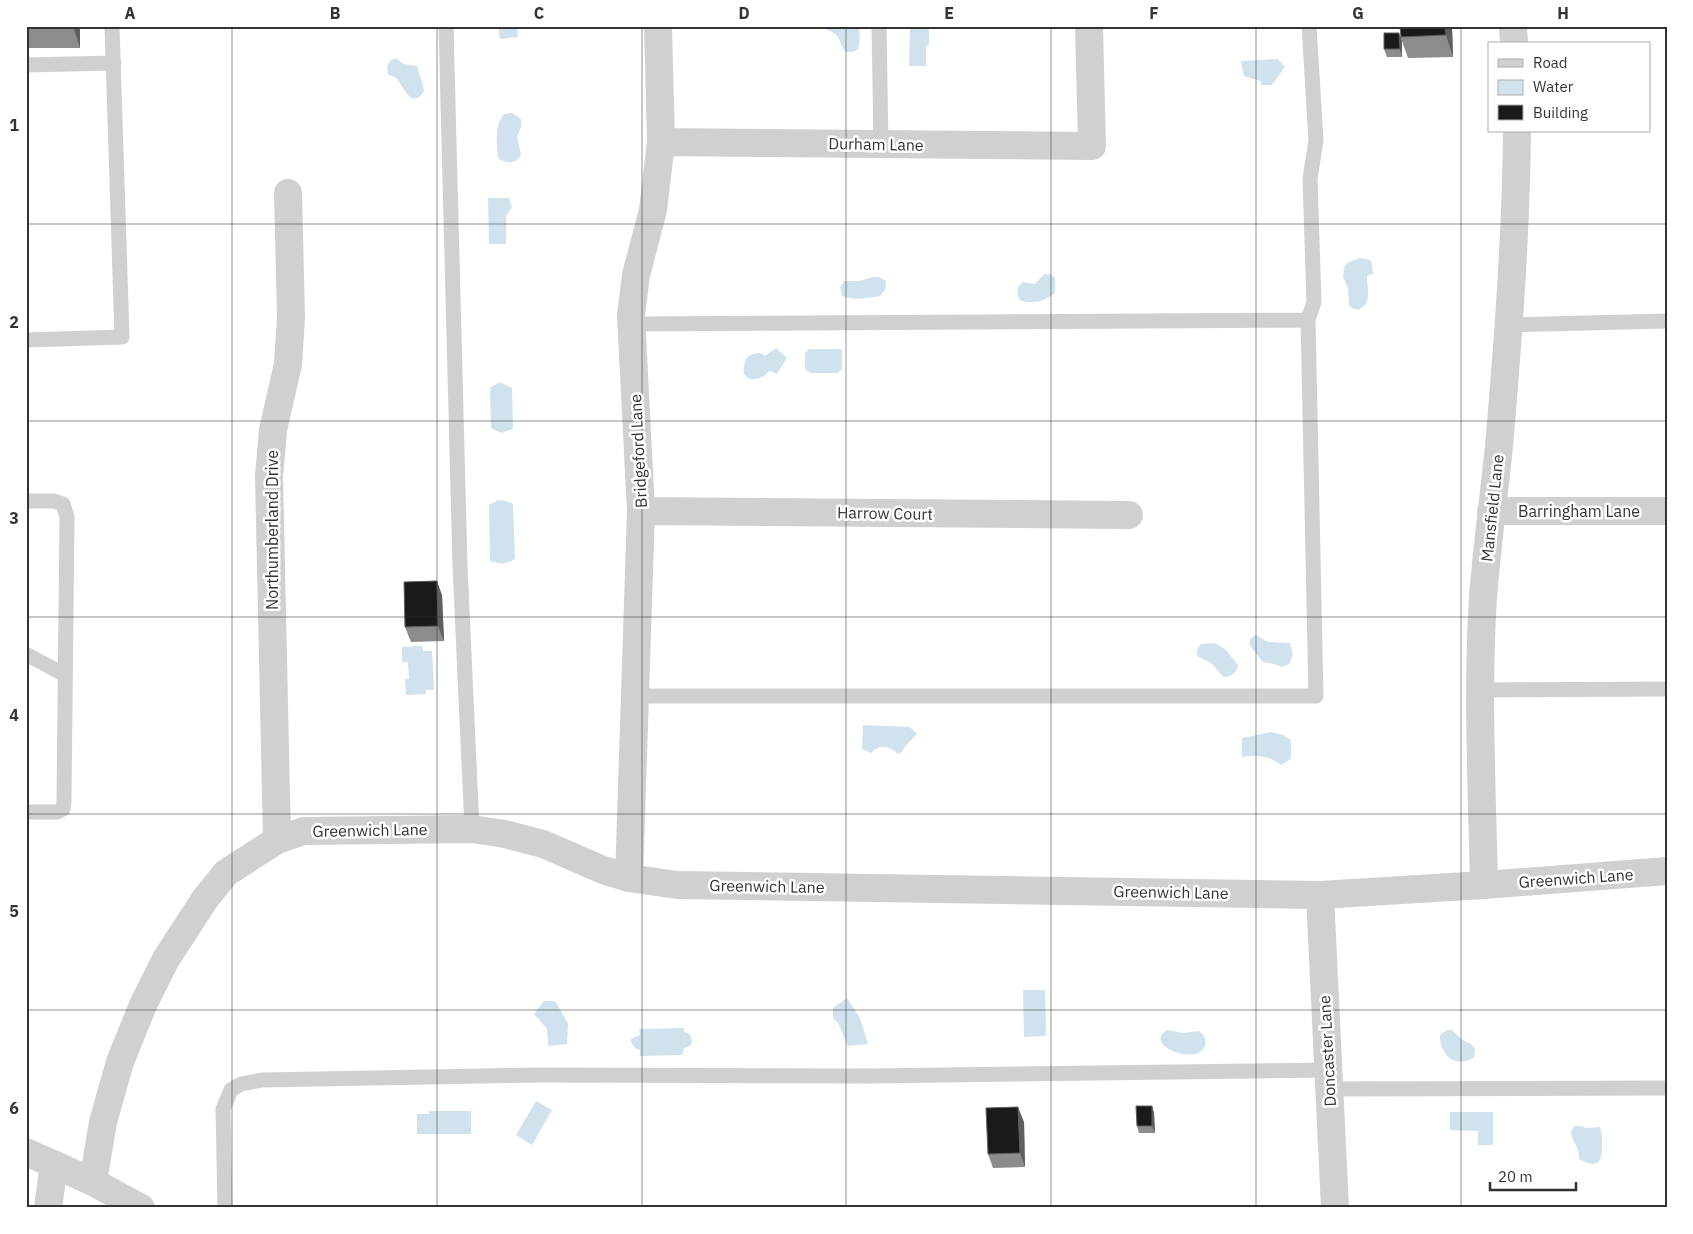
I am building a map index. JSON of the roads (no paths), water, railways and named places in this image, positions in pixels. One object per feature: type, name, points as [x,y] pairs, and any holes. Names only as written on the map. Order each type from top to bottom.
[{"type":"street","name":"Bridgeford Lane","points":[[629,878],[641,510],[631,315],[636,275],[653,210],[661,142],[658,26]]},
{"type":"street","name":"Durham Lane","points":[[661,142],[1092,146],[1089,26]]},
{"type":"street","points":[[1513,26],[1514,42]]},
{"type":"street","name":"Mansfield Lane","points":[[1484,885],[1481,690],[1483,598],[1508,325],[1516,195],[1517,132]]},
{"type":"street","name":"Northumberland Drive","points":[[276,840],[269,476],[273,430],[288,364],[291,318],[288,193]]},
{"type":"street","name":"Harrow Court","points":[[641,510],[1129,515]]},
{"type":"street","name":"Barringham Lane","points":[[1491,511],[1667,511]]},
{"type":"street","name":"Greenwich Lane","points":[[93,1182],[103,1122],[120,1062],[142,1005],[166,959],[205,899],[226,873],[276,840],[304,831],[472,829],[505,834],[543,844],[603,870],[629,878],[687,885],[1320,895],[1667,871]]},
{"type":"street","name":"Doncaster Lane","points":[[1320,895],[1334,1208]]},
{"type":"street","points":[[26,1152],[93,1182],[141,1208]]},
{"type":"street","points":[[48,1208],[54,1164]]},
{"type":"lane","points":[[26,340],[122,337],[112,26]]},
{"type":"lane","points":[[446,26],[460,566],[472,829]]},
{"type":"lane","points":[[878,26],[881,144]]},
{"type":"lane","points":[[635,696],[1316,696],[1308,320],[1314,302],[1310,179],[1316,140],[1309,26]]},
{"type":"lane","points":[[26,65],[114,63]]},
{"type":"lane","points":[[632,324],[1308,320]]},
{"type":"lane","points":[[1508,325],[1667,322]]},
{"type":"lane","points":[[26,501],[54,501],[63,504],[68,517],[63,810],[58,812],[26,812]]},
{"type":"lane","points":[[26,654],[64,675]]},
{"type":"lane","points":[[1481,690],[1667,689]]},
{"type":"lane","points":[[225,1208],[223,1109],[231,1090],[242,1084],[262,1080],[541,1075],[890,1076],[1329,1079],[1667,1088]]},
{"type":"water","points":[[498,26],[517,26],[518,37],[500,39]]},
{"type":"water","points":[[827,26],[859,26],[860,38],[858,49],[853,52],[846,52],[838,37],[827,30]]},
{"type":"water","points":[[910,26],[929,26],[926,66],[909,66]]},
{"type":"water","points":[[396,58],[404,64],[417,66],[424,91],[419,97],[411,98],[396,78],[388,74],[387,66],[391,60]]},
{"type":"water","points":[[1278,59],[1285,67],[1272,85],[1261,85],[1261,81],[1244,76],[1241,61]]},
{"type":"water","points":[[512,113],[521,119],[521,127],[517,137],[521,155],[517,160],[509,162],[500,160],[498,157],[497,134],[504,114]]},
{"type":"water","points":[[488,198],[509,198],[512,207],[506,216],[506,244],[489,244]]},
{"type":"water","points":[[1361,258],[1370,260],[1373,274],[1367,276],[1368,291],[1366,304],[1358,310],[1349,305],[1348,288],[1343,277],[1344,267],[1348,262]]},
{"type":"water","points":[[1044,274],[1050,274],[1055,278],[1055,293],[1038,301],[1020,300],[1018,291],[1022,282],[1035,284]]},
{"type":"water","points":[[879,277],[886,281],[885,290],[880,296],[856,299],[842,296],[840,287],[844,281],[859,281]]},
{"type":"water","points":[[776,348],[787,358],[777,374],[770,371],[764,376],[752,379],[745,375],[744,370],[748,356],[761,353],[765,356]]},
{"type":"water","points":[[809,349],[842,349],[842,369],[838,373],[810,373],[805,369],[805,353]]},
{"type":"water","points":[[498,383],[512,388],[513,429],[501,433],[491,428],[490,388]]},
{"type":"water","points":[[498,500],[513,504],[515,559],[502,563],[490,561],[489,505]]},
{"type":"water","points":[[1256,635],[1268,642],[1290,643],[1293,655],[1289,664],[1282,667],[1263,662],[1250,646],[1250,639]]},
{"type":"water","points":[[1215,643],[1226,650],[1238,665],[1235,672],[1229,676],[1224,677],[1212,664],[1197,655],[1196,652],[1201,644]]},
{"type":"water","points":[[422,646],[423,651],[432,651],[434,690],[426,690],[426,694],[406,695],[405,679],[409,679],[408,662],[402,662],[402,647]]},
{"type":"water","points":[[863,725],[910,727],[917,734],[902,752],[898,754],[884,747],[878,748],[871,753],[862,749]]},
{"type":"water","points":[[1271,732],[1283,735],[1291,740],[1291,759],[1281,765],[1263,756],[1242,757],[1242,738]]},
{"type":"water","points":[[1023,990],[1045,990],[1046,1036],[1024,1037]]},
{"type":"water","points":[[847,998],[860,1018],[868,1044],[848,1046],[838,1023],[833,1018],[833,1008]]},
{"type":"water","points":[[544,1001],[555,1001],[568,1023],[567,1044],[548,1046],[547,1029],[534,1014]]},
{"type":"water","points":[[684,1028],[684,1032],[690,1034],[692,1042],[690,1046],[684,1048],[682,1055],[640,1056],[640,1050],[635,1048],[631,1042],[631,1039],[640,1035],[639,1029]]},
{"type":"water","points":[[1167,1030],[1183,1033],[1199,1031],[1205,1037],[1205,1045],[1201,1051],[1194,1054],[1175,1052],[1161,1042],[1161,1036]]},
{"type":"water","points":[[1447,1030],[1452,1030],[1461,1039],[1471,1044],[1475,1049],[1474,1057],[1468,1061],[1461,1062],[1450,1058],[1446,1054],[1442,1049],[1440,1035]]},
{"type":"water","points":[[536,1101],[552,1110],[532,1145],[516,1135]]},
{"type":"water","points":[[429,1111],[471,1111],[471,1134],[417,1134],[417,1114],[429,1114]]},
{"type":"water","points":[[1450,1112],[1493,1112],[1493,1145],[1478,1145],[1478,1131],[1450,1130]]},
{"type":"water","points":[[1575,1126],[1586,1128],[1600,1127],[1602,1150],[1600,1159],[1595,1164],[1579,1159],[1578,1150],[1571,1131]]}]
